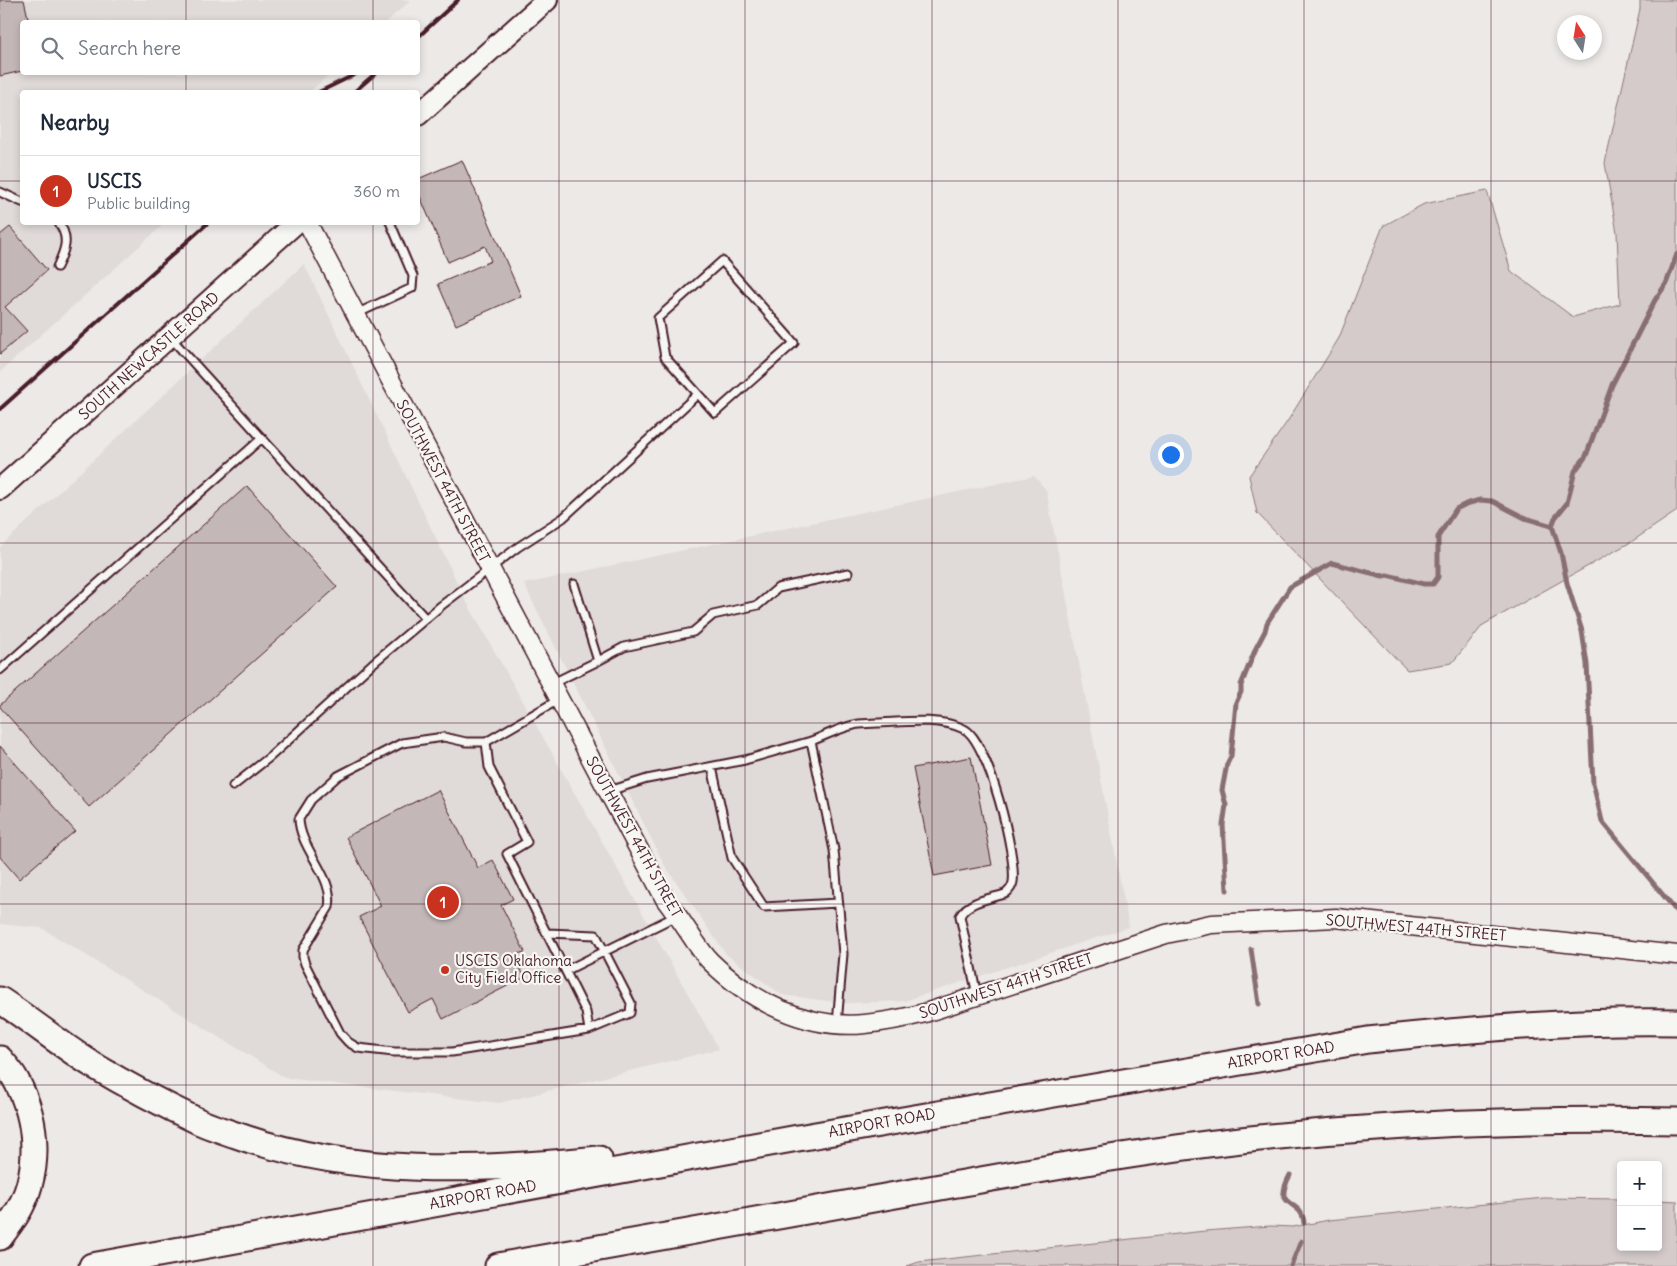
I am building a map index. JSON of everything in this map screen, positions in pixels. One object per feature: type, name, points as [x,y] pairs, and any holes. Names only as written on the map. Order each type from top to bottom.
[{"type":"highway","points":[[0,1000],[93,1064],[151,1098],[202,1123],[258,1143],[312,1156],[368,1164],[432,1168],[527,1166],[798,1138]]},
{"type":"highway","name":"AIRPORT ROAD","points":[[92,1266],[798,1138],[1368,1040],[1543,1024],[1640,1021],[1677,1022]]},
{"type":"highway","points":[[0,1058],[16,1078],[29,1110],[35,1139],[32,1169],[26,1193],[16,1215],[0,1237]]},
{"type":"highway","points":[[498,1266],[1128,1155],[1240,1140],[1452,1123],[1596,1119],[1677,1121]]},
{"type":"highway","points":[[576,1266],[664,1236]]},
{"type":"main road","points":[[420,113],[547,0]]},
{"type":"main road","name":"SOUTH NEWCASTLE ROAD","points":[[0,489],[294,225]]},
{"type":"street","name":"SOUTHWEST 44TH STREET","points":[[309,225],[550,684],[666,899],[708,960],[741,989],[775,1008],[837,1025],[896,1020],[925,1013],[1166,934],[1211,924],[1336,918],[1677,954]]},
{"type":"lane","points":[[0,192],[20,201]]},
{"type":"lane","points":[[57,267],[66,246],[60,225]]},
{"type":"lane","points":[[355,315],[412,288],[413,276],[391,225]]},
{"type":"lane","points":[[722,261],[794,343],[715,413],[698,394],[665,357],[658,318],[722,261]]},
{"type":"lane","points":[[170,337],[426,619]]},
{"type":"lane","points":[[233,786],[271,756],[372,664],[426,619],[518,547],[563,518],[698,394]]},
{"type":"lane","points":[[0,670],[261,438]]},
{"type":"lane","points":[[550,684],[624,647],[693,632],[712,615],[758,605],[778,588],[848,573]]},
{"type":"lane","points":[[574,584],[598,661]]},
{"type":"lane","points":[[547,933],[596,935],[630,1003],[630,1013],[589,1030],[452,1052],[394,1052],[358,1048],[348,1042],[340,1033],[305,964],[303,950],[329,907],[330,900],[327,884],[301,833],[299,819],[311,800],[338,776],[402,743],[444,737],[466,742],[486,742],[559,700]]},
{"type":"lane","points":[[608,791],[647,779],[745,760],[811,741],[854,725],[921,722],[940,723],[965,729],[979,745],[991,774],[1013,856],[1013,883],[1010,890],[1005,894],[969,906],[960,916],[977,996]]},
{"type":"lane","points":[[811,741],[834,850],[843,954],[837,1025]]},
{"type":"lane","points":[[486,742],[489,767],[527,842],[507,854],[586,1012],[589,1030]]},
{"type":"lane","points":[[712,766],[732,858],[764,907],[838,903]]},
{"type":"lane","points":[[566,970],[677,915]]},
{"type":"shaded area","points":[[0,0],[411,0],[388,20],[20,20],[20,75],[329,75],[311,90],[20,90],[20,225],[163,225],[0,372]]},
{"type":"shaded area","points":[[1640,0],[1677,0],[1677,511],[1631,542],[1483,625],[1452,663],[1407,670],[1257,513],[1249,476],[1287,422],[1339,338],[1383,226],[1424,204],[1487,191],[1511,271],[1573,317],[1620,304],[1617,233],[1605,163],[1640,9]]},
{"type":"shaded area","points":[[304,264],[466,601],[719,1049],[499,1103],[286,1078],[42,928],[0,924],[0,547]]},
{"type":"shaded area","points":[[1034,476],[1046,490],[1129,927],[904,1001],[844,1003],[782,995],[726,954],[664,864],[524,584]]},
{"type":"shaded area","points":[[1544,1198],[1617,1199],[1617,1251],[1662,1251],[1662,1200],[1677,1201],[1677,1266],[907,1266],[919,1262],[1205,1231],[1270,1226],[1293,1227],[1329,1220]]},
{"type":"building","points":[[0,0],[24,0],[29,20],[20,20],[20,71],[0,76]]},
{"type":"building","points":[[462,160],[521,296],[456,325],[438,284],[491,261],[485,246],[448,262],[420,197],[420,178]]},
{"type":"building","points":[[10,227],[47,270],[5,307],[27,331],[0,354],[0,235]]},
{"type":"building","points":[[247,486],[337,587],[89,807],[0,705]]},
{"type":"building","points":[[0,746],[75,831],[19,879],[0,857]]},
{"type":"building","points":[[971,757],[992,865],[934,876],[913,768]]},
{"type":"building","points":[[438,790],[478,868],[493,860],[513,899],[501,905],[525,952],[513,955],[525,977],[443,1019],[433,999],[408,1012],[359,917],[381,906],[346,837]]},
{"type":"waterway","points":[[1677,254],[1666,284],[1655,300],[1612,385],[1586,456],[1575,471],[1567,503],[1555,518],[1552,526],[1582,631],[1587,664],[1593,783],[1602,821],[1677,912]]},
{"type":"waterway","points":[[1227,890],[1223,825],[1226,805],[1222,790],[1227,764],[1231,756],[1236,703],[1241,692],[1241,685],[1267,623],[1290,587],[1332,563],[1383,576],[1387,575],[1424,584],[1433,584],[1438,577],[1438,537],[1456,509],[1480,500],[1492,501],[1525,518],[1552,526]]},
{"type":"waterway","points":[[1251,949],[1259,1004]]},
{"type":"waterway","points":[[1290,1175],[1284,1194],[1289,1203],[1302,1215],[1304,1223]]},
{"type":"waterway","points":[[1291,1266],[1301,1241]]},
{"type":"railway","points":[[420,35],[458,0]]},
{"type":"railway","points":[[323,90],[354,75]]},
{"type":"railway","points":[[356,90],[374,75]]},
{"type":"railway","points":[[0,409],[206,225]]},
{"type":"place","name":"USCIS","points":[[443,902]]},
{"type":"place","name":"USCIS Oklahoma City Field Office","points":[[445,970]]}]
